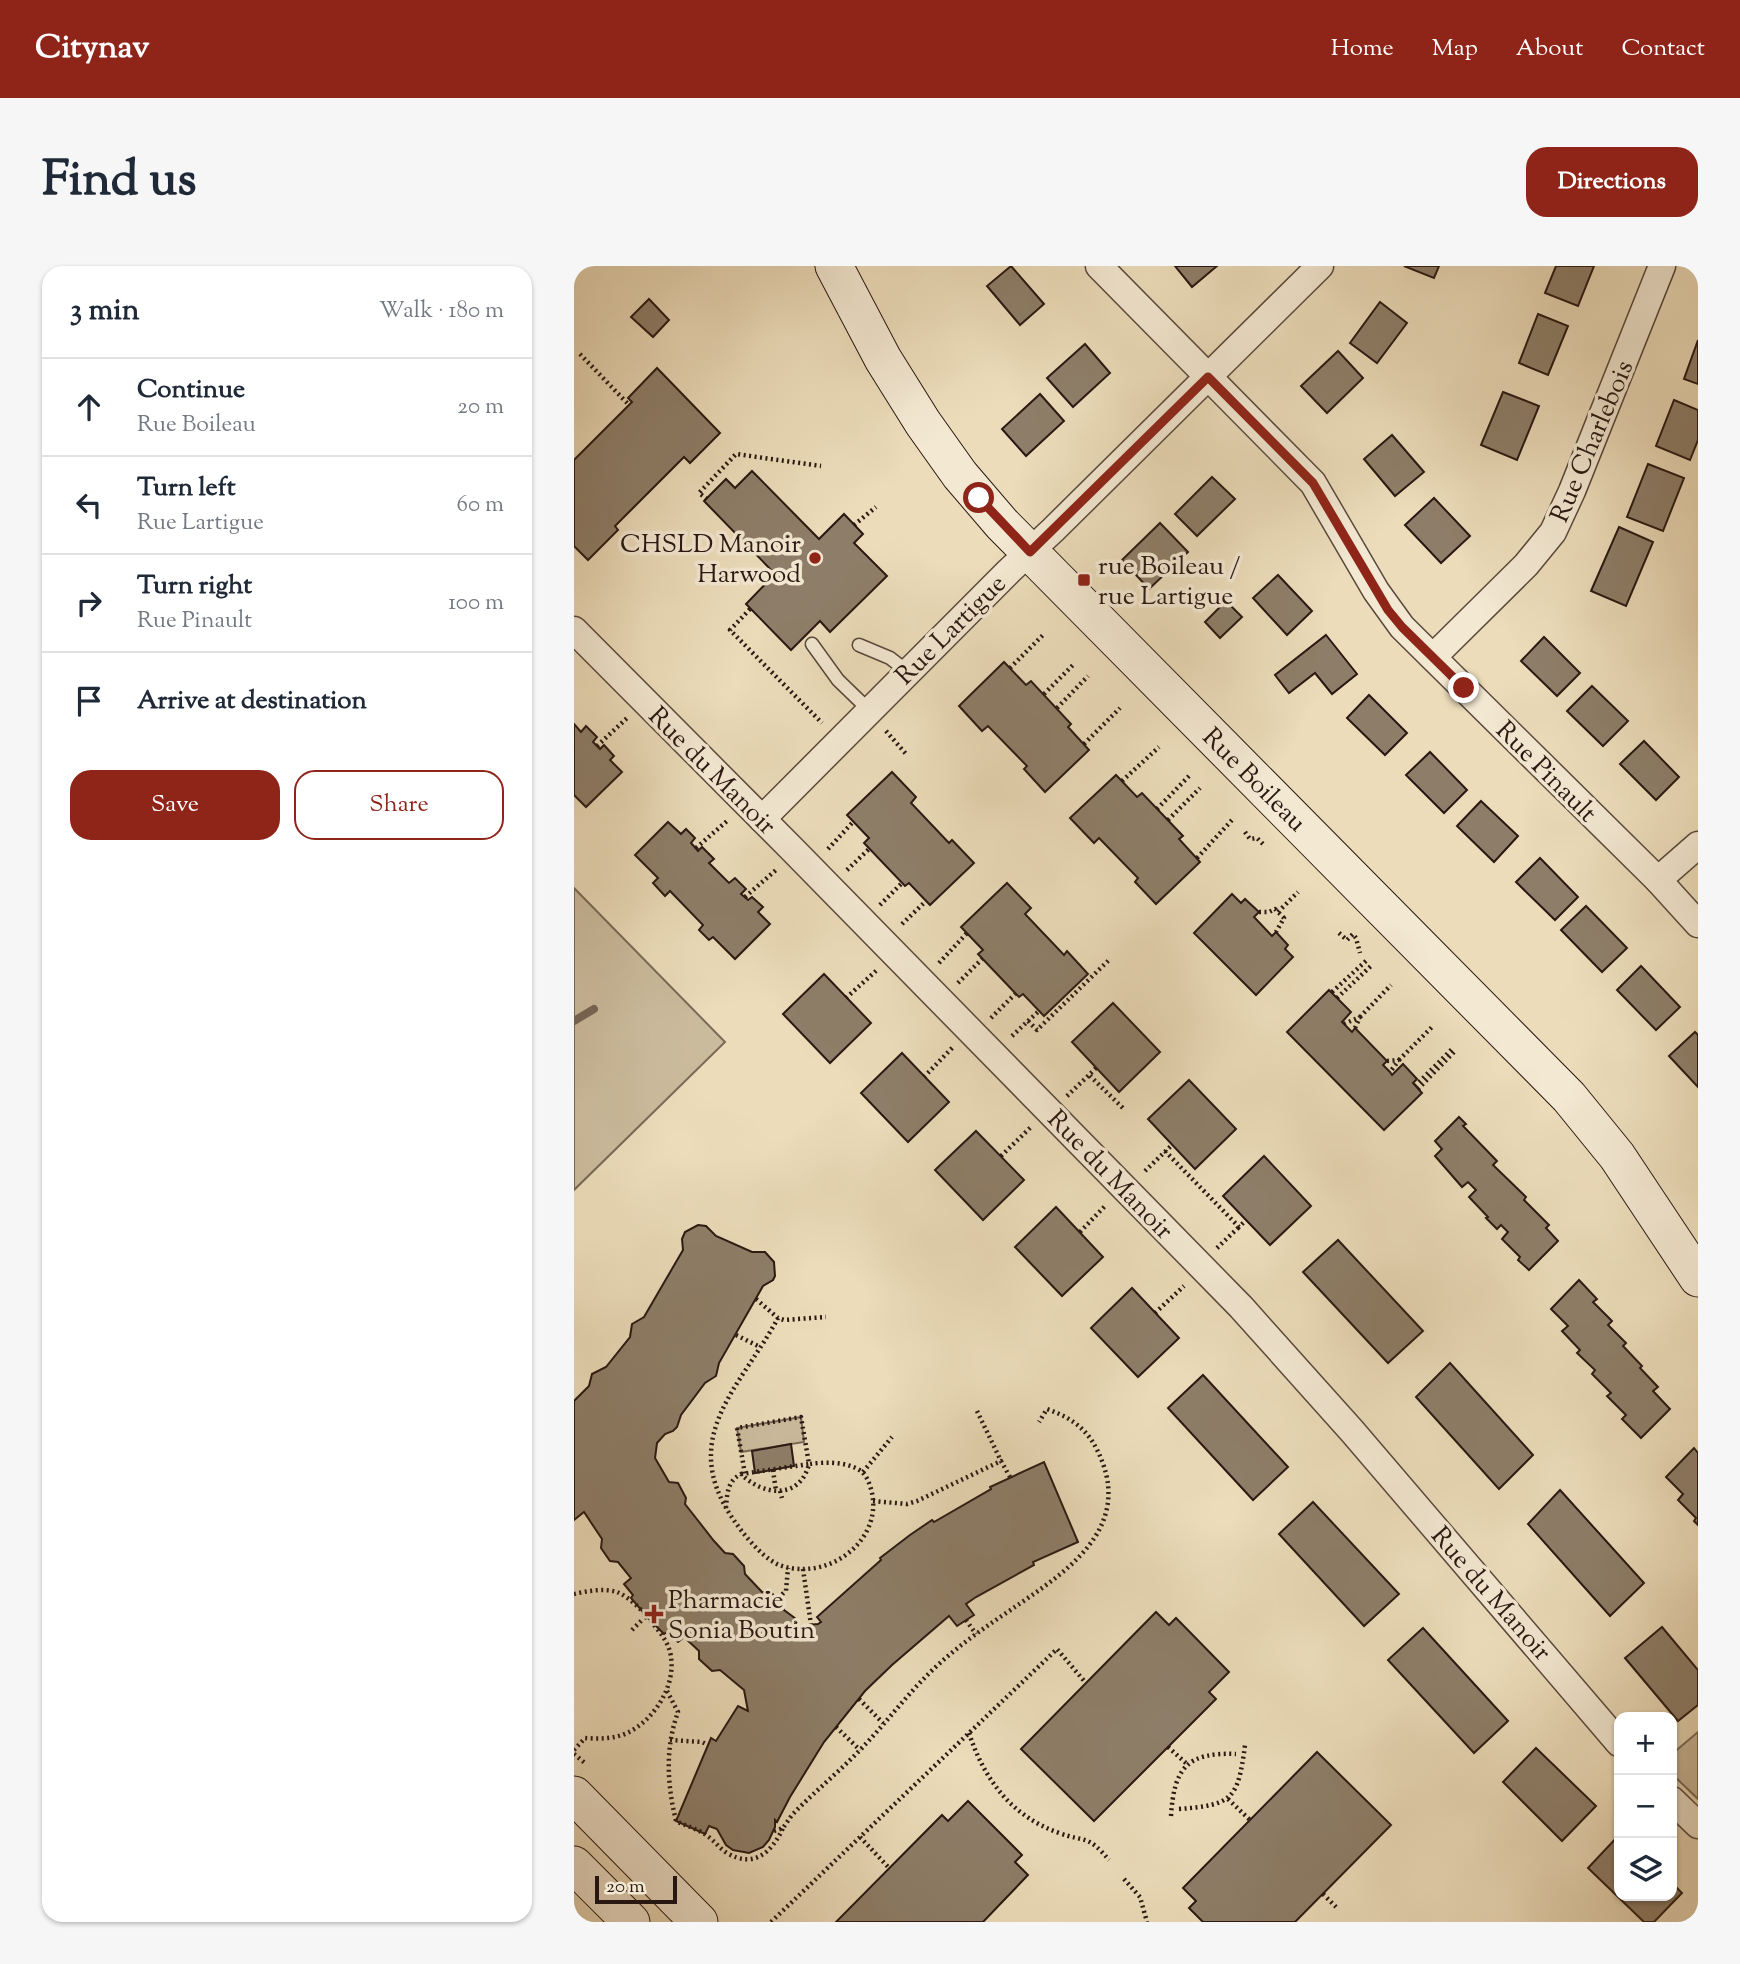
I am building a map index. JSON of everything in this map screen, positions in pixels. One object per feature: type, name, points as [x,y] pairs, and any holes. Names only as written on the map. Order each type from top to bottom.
[{"type":"street","name":"Rue Boileau","points":[[834,266],[877,350],[923,423],[971,489],[1030,552],[1569,1097],[1617,1156],[1698,1278]]},
{"type":"street","name":"Rue Pinault","points":[[1099,266],[1313,483],[1388,610],[1658,880],[1698,925]]},
{"type":"street","name":"Rue Lartigue","points":[[762,819],[869,710],[1320,266]]},
{"type":"street","name":"Rue Charlebois","points":[[1433,657],[1527,565],[1552,532],[1568,502],[1662,266]]},
{"type":"street","name":"Rue du Manoir","points":[[574,630],[1241,1307],[1352,1431],[1614,1738]]},
{"type":"street","points":[[1658,880],[1698,845]]},
{"type":"street","points":[[574,1795],[699,1922]]},
{"type":"street","points":[[1677,1805],[1698,1825]]},
{"type":"street","points":[[574,1865],[625,1920]]},
{"type":"lane","points":[[812,644],[838,680],[869,710]]},
{"type":"lane","points":[[859,645],[890,658],[908,672]]},
{"type":"path","points":[[580,354],[629,405]]},
{"type":"path","points":[[707,499],[699,493],[736,454],[821,466]]},
{"type":"path","points":[[854,525],[876,507]]},
{"type":"path","points":[[750,608],[730,630],[824,725]]},
{"type":"path","points":[[1010,668],[1045,633]]},
{"type":"path","points":[[1044,694],[1075,663]]},
{"type":"path","points":[[1057,708],[1088,676]]},
{"type":"path","points":[[1084,744],[1120,708]]},
{"type":"path","points":[[597,746],[631,714]]},
{"type":"path","points":[[1122,781],[1159,747]]},
{"type":"path","points":[[1157,808],[1189,776]]},
{"type":"path","points":[[1168,820],[1200,788]]},
{"type":"path","points":[[696,848],[732,817]]},
{"type":"path","points":[[1197,858],[1232,820]]},
{"type":"path","points":[[822,855],[853,822]]},
{"type":"path","points":[[1245,832],[1250,839],[1257,838],[1265,846]]},
{"type":"path","points":[[842,875],[869,849]]},
{"type":"path","points":[[745,897],[780,867]]},
{"type":"path","points":[[876,909],[902,883]]},
{"type":"path","points":[[1279,912],[1298,892]]},
{"type":"path","points":[[896,930],[926,901]]},
{"type":"path","points":[[1259,912],[1275,909],[1279,912],[1284,918],[1276,932]]},
{"type":"path","points":[[934,968],[967,933]]},
{"type":"path","points":[[1339,933],[1346,940],[1353,934],[1360,953]]},
{"type":"path","points":[[954,988],[982,959]]},
{"type":"path","points":[[1028,1021],[1037,1030],[1109,960]]},
{"type":"path","points":[[1332,992],[1367,960]]},
{"type":"path","points":[[1337,998],[1372,965]]},
{"type":"path","points":[[846,998],[880,967]]},
{"type":"path","points":[[1355,1028],[1360,1017],[1391,985]]},
{"type":"path","points":[[987,1022],[1015,994]]},
{"type":"path","points":[[1007,1041],[1039,1012]]},
{"type":"path","points":[[1344,1024],[1360,1017]]},
{"type":"path","points":[[1390,1072],[1432,1027]]},
{"type":"path","points":[[924,1077],[956,1044]]},
{"type":"path","points":[[1416,1087],[1454,1049]]},
{"type":"path","points":[[1387,1060],[1399,1060]]},
{"type":"path","points":[[1064,1099],[1096,1068]]},
{"type":"path","points":[[1089,1075],[1125,1110]]},
{"type":"path","points":[[1000,1156],[1035,1124]]},
{"type":"path","points":[[1140,1177],[1172,1145]]},
{"type":"path","points":[[1165,1151],[1239,1227]]},
{"type":"path","points":[[1080,1232],[1111,1201]]},
{"type":"path","points":[[1214,1252],[1246,1220]]},
{"type":"path","points":[[1155,1312],[1189,1280]]},
{"type":"path","points":[[756,1300],[784,1320],[826,1317]]},
{"type":"path","points":[[726,1508],[729,1486],[734,1478],[743,1474],[809,1464],[839,1464],[863,1472],[869,1481],[874,1512],[869,1528],[856,1546],[831,1564],[803,1569],[778,1564],[756,1546],[726,1508],[712,1464],[712,1432],[723,1407],[778,1318]]},
{"type":"path","points":[[736,1335],[760,1348]]},
{"type":"path","points":[[666,1690],[678,1712],[667,1763],[676,1821],[705,1834],[728,1854],[742,1858],[764,1855],[776,1842],[792,1815],[860,1750],[912,1689],[976,1634],[1062,1576],[1087,1549],[1104,1520],[1107,1482],[1104,1466],[1092,1441],[1070,1417],[1047,1409],[1039,1422]]},
{"type":"path","points":[[977,1411],[1010,1477]]},
{"type":"path","points":[[800,1417],[809,1464],[799,1483],[789,1489],[764,1490],[750,1484],[743,1474],[737,1427],[800,1417]]},
{"type":"path","points":[[863,1472],[892,1437]]},
{"type":"path","points":[[873,1501],[907,1504],[917,1501],[1001,1461]]},
{"type":"path","points":[[773,1470],[782,1497]]},
{"type":"path","points":[[778,1598],[786,1591],[788,1567]]},
{"type":"path","points":[[803,1569],[811,1625]]},
{"type":"path","points":[[574,1594],[617,1592],[647,1616],[664,1638],[671,1654],[670,1680],[655,1709],[644,1722],[611,1738],[585,1738],[574,1749]]},
{"type":"path","points":[[632,1630],[647,1616]]},
{"type":"path","points":[[966,1620],[976,1634]]},
{"type":"path","points":[[771,1922],[1057,1649],[1085,1682]]},
{"type":"path","points":[[859,1699],[883,1723]]},
{"type":"path","points":[[836,1727],[860,1750]]},
{"type":"path","points":[[969,1733],[986,1776],[1020,1814],[1060,1834],[1088,1840],[1110,1860]]},
{"type":"path","points":[[670,1740],[702,1742],[708,1745]]},
{"type":"path","points":[[1179,1809],[1211,1806],[1228,1799],[1237,1788],[1245,1745]]},
{"type":"path","points":[[1168,1747],[1187,1764]]},
{"type":"path","points":[[1171,1816],[1172,1798],[1178,1778],[1187,1764],[1194,1758],[1207,1755],[1236,1754]]},
{"type":"path","points":[[1228,1799],[1250,1820]]},
{"type":"path","points":[[774,1831],[783,1828]]},
{"type":"path","points":[[860,1837],[889,1868]]},
{"type":"path","points":[[1125,1879],[1140,1897],[1147,1922]]},
{"type":"path","points":[[1323,1894],[1336,1907]]},
{"type":"shaded area","points":[[574,888],[725,1042],[574,1190]]},
{"type":"shaded area","points":[[801,1417],[804,1442],[741,1452],[737,1428]]},
{"type":"shaded area","points":[[1698,1732],[1698,1799],[1677,1779],[1677,1750]]},
{"type":"building","points":[[1011,266],[1044,304],[1020,325],[987,286]]},
{"type":"building","points":[[1175,266],[1217,266],[1192,287]]},
{"type":"building","points":[[1404,266],[1439,266],[1434,278]]},
{"type":"building","points":[[1556,266],[1594,266],[1578,306],[1545,293]]},
{"type":"building","points":[[649,299],[669,320],[653,337],[631,317]]},
{"type":"building","points":[[1380,302],[1407,323],[1377,363],[1350,343]]},
{"type":"building","points":[[1538,314],[1568,326],[1548,375],[1519,363]]},
{"type":"building","points":[[1698,340],[1698,384],[1684,379]]},
{"type":"building","points":[[1085,344],[1110,373],[1073,407],[1047,378]]},
{"type":"building","points":[[1338,351],[1363,378],[1327,413],[1301,386]]},
{"type":"building","points":[[657,368],[720,433],[690,463],[684,457],[615,526],[618,530],[588,560],[574,546],[574,460],[632,402],[628,398]]},
{"type":"building","points":[[1503,392],[1539,406],[1517,460],[1481,445]]},
{"type":"building","points":[[1040,394],[1064,421],[1026,456],[1002,429]]},
{"type":"building","points":[[1674,400],[1698,410],[1698,440],[1690,460],[1656,446]]},
{"type":"building","points":[[1392,435],[1424,472],[1395,496],[1364,459]]},
{"type":"building","points":[[1648,464],[1684,478],[1663,531],[1627,517]]},
{"type":"building","name":"CHSLD Manoir Harwood","points":[[752,471],[819,539],[844,514],[863,534],[854,543],[887,576],[830,632],[820,621],[791,650],[746,604],[775,574],[704,501],[726,479],[735,488]]},
{"type":"building","points":[[1212,477],[1235,499],[1197,536],[1175,514]]},
{"type":"building","points":[[1434,498],[1470,536],[1441,563],[1405,525]]},
{"type":"building","points":[[1160,523],[1188,552],[1149,589],[1122,560]]},
{"type":"building","points":[[1619,527],[1653,542],[1626,606],[1591,591]]},
{"type":"building","points":[[1278,575],[1312,611],[1287,635],[1253,598]]},
{"type":"building","points":[[1226,601],[1242,617],[1220,638],[1205,622]]},
{"type":"building","points":[[1326,635],[1357,674],[1332,694],[1315,673],[1289,693],[1275,675]]},
{"type":"building","points":[[1544,637],[1580,673],[1557,696],[1521,661]]},
{"type":"building","points":[[1004,662],[1026,685],[1031,681],[1071,724],[1068,727],[1089,750],[1045,792],[1024,769],[1027,766],[988,726],[982,731],[959,706]]},
{"type":"building","points":[[1592,686],[1628,721],[1603,746],[1567,711]]},
{"type":"building","points":[[1369,695],[1407,733],[1385,755],[1347,718]]},
{"type":"building","points":[[574,724],[581,732],[586,726],[597,737],[593,742],[600,749],[604,745],[614,756],[610,760],[622,772],[586,807],[574,795]]},
{"type":"building","points":[[1644,741],[1679,777],[1656,800],[1620,764]]},
{"type":"building","points":[[1430,752],[1467,790],[1444,813],[1406,775]]},
{"type":"building","points":[[892,772],[916,797],[911,803],[949,843],[952,840],[974,863],[930,905],[909,883],[905,886],[864,843],[869,838],[847,815]]},
{"type":"building","points":[[1116,775],[1137,797],[1142,793],[1183,836],[1179,839],[1200,862],[1156,904],[1135,882],[1138,878],[1099,838],[1094,843],[1070,818]]},
{"type":"building","points":[[1481,801],[1518,836],[1494,862],[1457,826]]},
{"type":"building","points":[[668,822],[681,834],[686,829],[695,838],[691,843],[698,851],[702,847],[714,859],[709,863],[729,883],[735,878],[746,889],[741,894],[748,900],[752,897],[763,907],[758,912],[770,924],[735,959],[713,937],[709,940],[699,930],[703,925],[670,891],[665,896],[653,883],[658,878],[635,855]]},
{"type":"building","points":[[1540,858],[1578,897],[1555,920],[1516,882]]},
{"type":"building","points":[[1007,883],[1031,908],[1025,914],[1064,955],[1067,951],[1088,974],[1044,1016],[1023,994],[1019,997],[978,954],[983,950],[961,927]]},
{"type":"building","points":[[1232,894],[1241,903],[1245,899],[1259,912],[1254,917],[1272,936],[1276,932],[1288,945],[1285,949],[1293,957],[1256,995],[1194,933]]},
{"type":"building","points":[[1586,906],[1627,948],[1602,972],[1561,930]]},
{"type":"building","points":[[1641,966],[1680,1007],[1656,1030],[1617,990]]},
{"type":"building","points":[[824,974],[871,1023],[830,1063],[783,1014]]},
{"type":"building","points":[[1329,990],[1351,1012],[1342,1022],[1352,1032],[1355,1028],[1387,1061],[1383,1065],[1392,1075],[1403,1064],[1417,1079],[1413,1083],[1422,1093],[1384,1130],[1287,1032]]},
{"type":"building","points":[[1113,1003],[1160,1052],[1119,1092],[1072,1042]]},
{"type":"building","points":[[1695,1032],[1698,1035],[1698,1087],[1669,1056]]},
{"type":"building","points":[[902,1053],[949,1102],[908,1142],[861,1093]]},
{"type":"building","points":[[1189,1080],[1236,1129],[1195,1169],[1148,1119]]},
{"type":"building","points":[[1459,1117],[1466,1124],[1463,1126],[1497,1161],[1493,1165],[1526,1197],[1524,1200],[1549,1225],[1546,1228],[1558,1241],[1529,1270],[1502,1239],[1508,1232],[1501,1225],[1497,1229],[1469,1197],[1476,1190],[1468,1182],[1462,1187],[1435,1156],[1442,1149],[1435,1141]]},
{"type":"building","points":[[976,1131],[1024,1180],[983,1220],[935,1170]]},
{"type":"building","points":[[1264,1156],[1311,1206],[1270,1245],[1223,1196]]},
{"type":"building","points":[[1056,1207],[1103,1257],[1062,1296],[1015,1247]]},
{"type":"building","points":[[698,1225],[706,1226],[716,1236],[752,1252],[765,1252],[774,1262],[775,1276],[763,1286],[719,1363],[716,1376],[705,1383],[681,1415],[677,1427],[657,1443],[655,1458],[669,1482],[678,1483],[686,1498],[685,1504],[714,1541],[725,1553],[733,1554],[744,1566],[745,1574],[762,1592],[770,1592],[783,1602],[784,1610],[796,1619],[793,1623],[798,1626],[818,1624],[821,1622],[817,1617],[881,1560],[880,1558],[910,1535],[932,1520],[934,1522],[991,1489],[990,1487],[1044,1462],[1078,1542],[1033,1562],[1034,1565],[976,1597],[966,1604],[974,1615],[957,1626],[949,1616],[892,1665],[865,1691],[824,1742],[777,1822],[775,1820],[769,1840],[763,1847],[749,1853],[733,1850],[726,1845],[717,1829],[709,1826],[705,1834],[676,1821],[711,1738],[716,1741],[738,1706],[748,1711],[744,1690],[720,1670],[712,1671],[699,1659],[699,1651],[684,1637],[678,1642],[667,1632],[664,1634],[648,1618],[631,1598],[633,1595],[624,1584],[631,1578],[618,1562],[610,1561],[601,1548],[602,1539],[584,1512],[574,1520],[574,1401],[589,1386],[592,1374],[606,1367],[630,1337],[632,1324],[644,1317],[683,1250],[682,1239],[685,1232]]},
{"type":"building","points":[[1338,1240],[1423,1331],[1388,1363],[1303,1272]]},
{"type":"building","points":[[1579,1280],[1597,1299],[1593,1302],[1612,1321],[1608,1325],[1626,1343],[1623,1346],[1658,1387],[1653,1391],[1670,1409],[1641,1438],[1622,1419],[1626,1415],[1607,1396],[1611,1393],[1592,1374],[1595,1370],[1577,1353],[1580,1350],[1562,1331],[1568,1326],[1551,1309]]},
{"type":"building","points":[[1132,1288],[1179,1338],[1138,1377],[1091,1328]]},
{"type":"building","points":[[1450,1363],[1533,1455],[1499,1489],[1416,1397]]},
{"type":"building","points":[[1203,1375],[1288,1467],[1253,1500],[1168,1408]]},
{"type":"building","points":[[791,1444],[794,1466],[755,1473],[752,1451]]},
{"type":"building","points":[[1694,1448],[1698,1453],[1698,1525],[1694,1521],[1696,1518],[1678,1500],[1683,1494],[1666,1477]]},
{"type":"building","points":[[1560,1490],[1644,1583],[1610,1616],[1528,1524]]},
{"type":"building","points":[[1313,1502],[1399,1594],[1364,1626],[1279,1534]]},
{"type":"building","points":[[1156,1612],[1169,1625],[1176,1618],[1229,1672],[1209,1692],[1216,1699],[1094,1821],[1021,1749]]},
{"type":"building","points":[[1662,1627],[1698,1670],[1698,1705],[1678,1721],[1677,1712],[1670,1712],[1625,1658]]},
{"type":"building","points":[[1423,1628],[1508,1721],[1474,1753],[1388,1660]]},
{"type":"building","points":[[1536,1748],[1596,1806],[1562,1841],[1503,1782]]},
{"type":"building","points":[[1317,1752],[1391,1825],[1295,1922],[1203,1922],[1189,1908],[1196,1901],[1183,1888]]},
{"type":"building","points":[[968,1801],[1022,1855],[1015,1862],[1028,1875],[983,1922],[836,1922],[942,1815],[948,1821]]},
{"type":"building","points":[[1614,1840],[1614,1893],[1588,1868]]},
{"type":"building","points":[[1622,1901],[1674,1901],[1654,1922],[1644,1922]]},
{"type":"waterway","points":[[574,1021],[594,1009]]},
{"type":"place","name":"CHSLD Manoir Harwood","points":[[815,558]]},
{"type":"place","name":"rue Boileau / rue Lartigue","points":[[1084,580]]},
{"type":"place","name":"Pharmacie Sonia Boutin","points":[[654,1614]]},
{"type":"route","points":[[979,498],[1030,552],[1208,377],[1313,483],[1388,610],[1464,688]]}]
